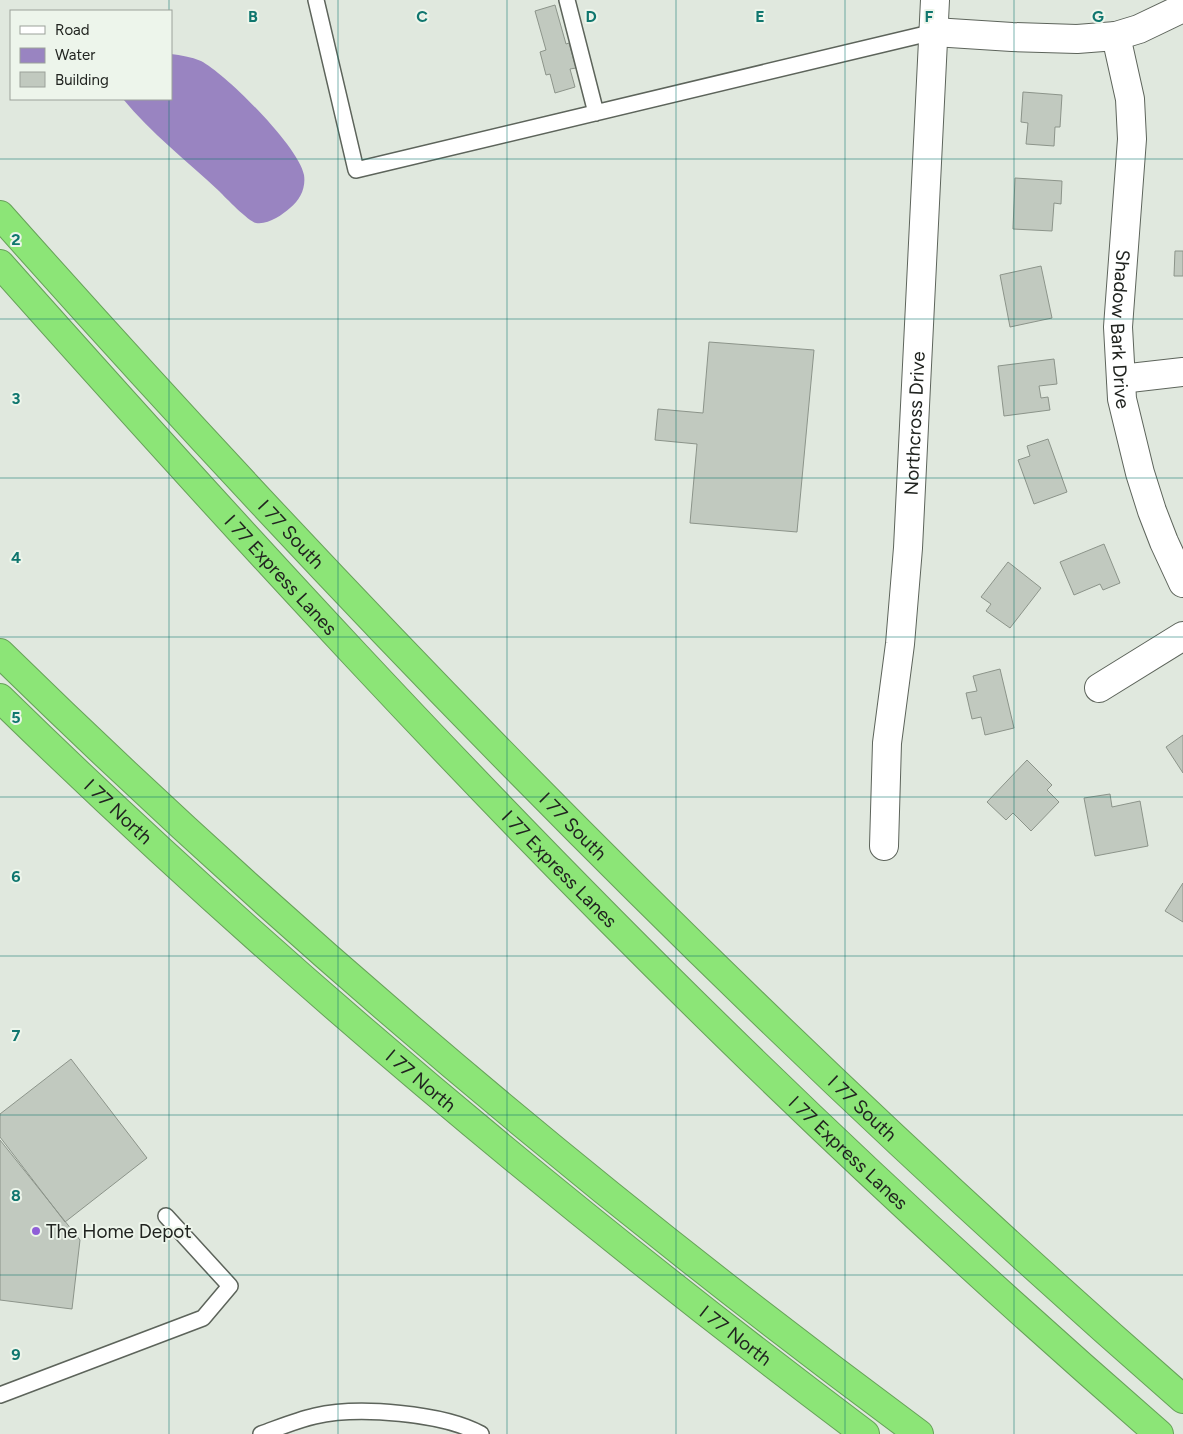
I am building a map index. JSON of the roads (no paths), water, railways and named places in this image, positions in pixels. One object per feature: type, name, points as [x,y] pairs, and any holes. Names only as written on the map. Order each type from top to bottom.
[{"type":"highway","name":"I 77 South","points":[[0,215],[165,399],[353,601],[594,847],[756,1006],[891,1134],[1036,1268],[1183,1399]]},
{"type":"highway","name":"I 77 Express Lanes","points":[[0,264],[81,356],[334,632],[594,903],[727,1036],[862,1165],[1159,1434]]},
{"type":"highway","points":[[0,653],[143,790],[245,883],[454,1066],[669,1242],[920,1434]]},
{"type":"highway","name":"I 77 North","points":[[0,698],[223,908],[426,1084],[649,1268],[865,1434]]},
{"type":"street","name":"Northcross Drive","points":[[884,846],[887,742],[900,644],[908,548],[935,0]]},
{"type":"street","points":[[934,32],[1077,39],[1116,36],[1183,8]]},
{"type":"street","name":"Shadow Bark Drive","points":[[1116,36],[1130,99],[1132,139],[1118,327],[1121,379],[1126,415],[1140,473],[1158,526],[1183,583]]},
{"type":"street","points":[[1121,379],[1183,372]]},
{"type":"street","points":[[1099,688],[1183,636]]},
{"type":"lane","points":[[316,0],[356,170],[934,32]]},
{"type":"lane","points":[[567,0],[596,113]]},
{"type":"lane","points":[[0,1396],[203,1318],[230,1286],[166,1216]]},
{"type":"lane","points":[[260,1434],[315,1416],[363,1411],[435,1418],[481,1434]]},
{"type":"water","points":[[172,54],[201,61],[227,80],[276,130],[299,163],[304,175],[302,193],[294,205],[283,214],[270,221],[256,223],[237,209],[157,135],[124,100],[172,100]]},
{"type":"place","name":"The Home Depot","points":[[36,1231]]}]
